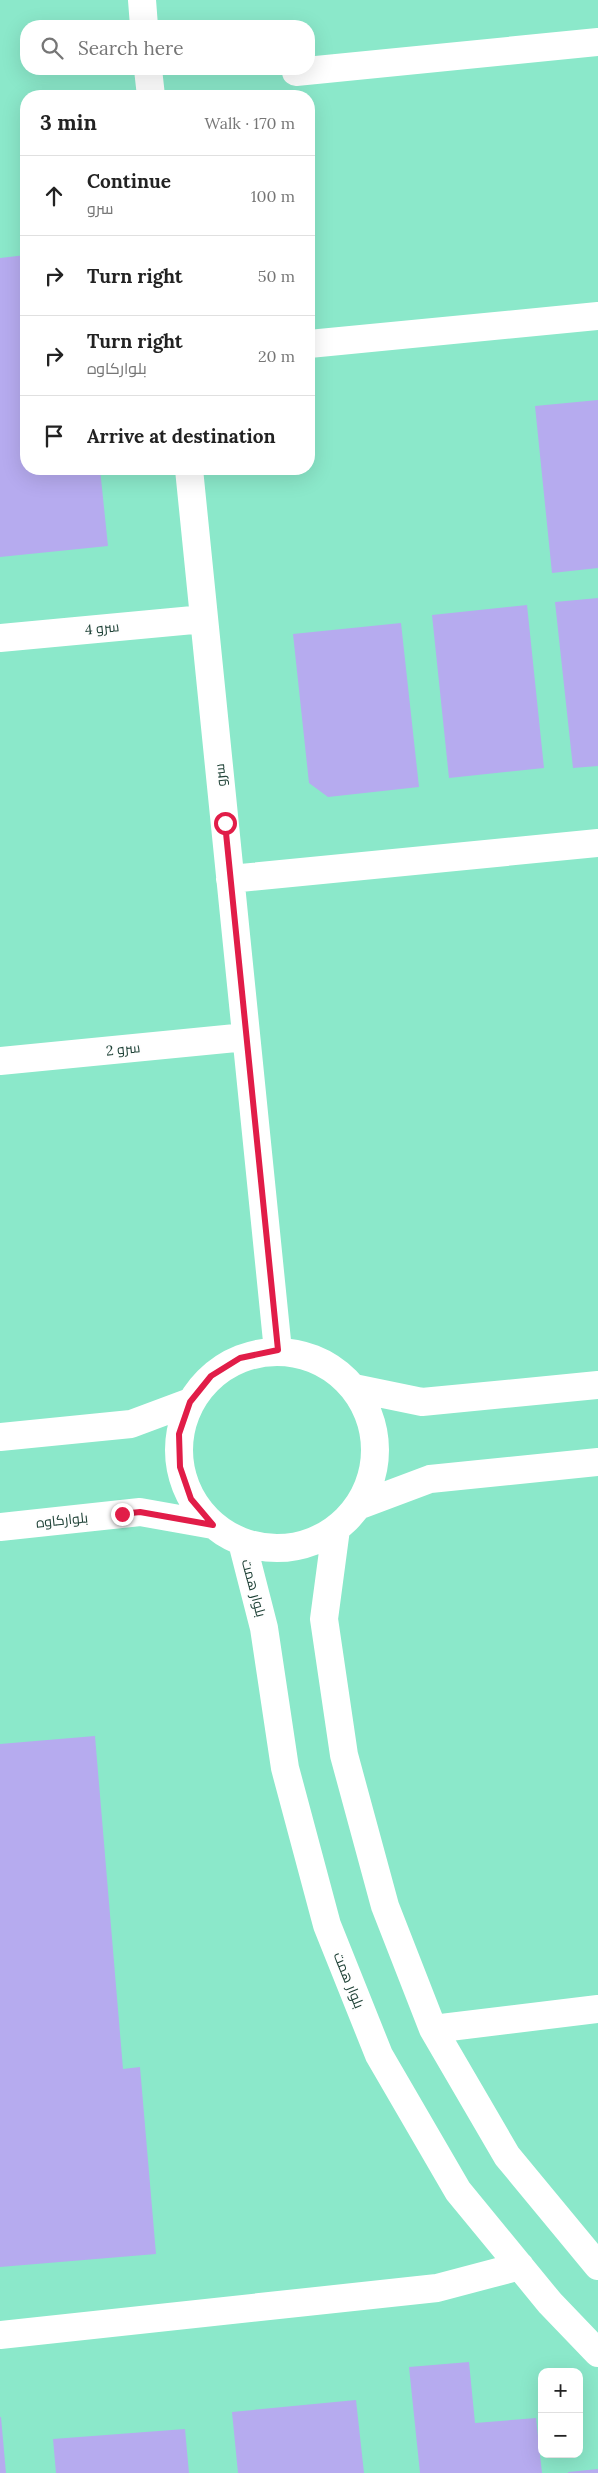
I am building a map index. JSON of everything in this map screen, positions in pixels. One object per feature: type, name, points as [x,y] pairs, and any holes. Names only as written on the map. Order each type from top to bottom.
[{"type":"street","points":[[142,0],[144,20]]},
{"type":"street","points":[[315,70],[598,42]]},
{"type":"street","points":[[149,75],[150,90]]},
{"type":"street","points":[[315,343],[598,316]]},
{"type":"street","name":"سرو","points":[[190,475],[278,1350]]},
{"type":"street","name":"سرو 4","points":[[0,638],[204,618]]},
{"type":"street","points":[[230,879],[598,843]]},
{"type":"street","name":"سرو 2","points":[[0,1061],[246,1037]]},
{"type":"street","points":[[278,1350],[302,1354],[330,1367],[354,1388],[369,1416],[375,1446],[372,1478],[358,1506],[336,1529],[309,1543],[275,1549],[242,1542],[213,1525],[191,1499],[180,1467],[179,1434],[190,1402],[211,1376],[240,1358],[278,1350]]},
{"type":"street","points":[[354,1388],[422,1402],[598,1385]]},
{"type":"street","points":[[0,1438],[131,1424],[190,1402]]},
{"type":"street","points":[[358,1506],[430,1479],[598,1462]]},
{"type":"street","name":"بلوارکاوه","points":[[0,1527],[140,1512],[213,1525]]},
{"type":"street","points":[[336,1529],[324,1620],[344,1756],[385,1906],[433,2028],[507,2156],[598,2266]]},
{"type":"street","name":"بلوار همت","points":[[242,1542],[264,1628],[285,1768],[327,1925],[379,2055],[458,2191],[550,2303],[598,2352]]},
{"type":"street","points":[[433,2028],[598,2009]]},
{"type":"street","points":[[0,2335],[437,2288],[520,2266]]},
{"type":"shaded area","points":[[0,0],[598,0],[598,2473],[0,2473]]},
{"type":"building","points":[[20,256],[20,475],[101,475],[108,546],[0,557],[0,258]]},
{"type":"building","points":[[598,400],[598,568],[552,573],[535,406]]},
{"type":"building","points":[[598,598],[598,766],[573,768],[555,602]]},
{"type":"building","points":[[527,605],[544,768],[449,778],[432,615]]},
{"type":"building","points":[[401,623],[419,787],[328,797],[309,783],[293,634]]},
{"type":"building","points":[[95,1736],[123,2069],[140,2067],[156,2254],[0,2267],[0,1744]]},
{"type":"building","points":[[469,2362],[475,2423],[536,2418],[538,2458],[540,2458],[542,2473],[420,2473],[409,2367]]},
{"type":"building","points":[[356,2400],[364,2473],[238,2473],[232,2412]]},
{"type":"building","points":[[1,2417],[6,2473],[0,2473]]},
{"type":"building","points":[[185,2429],[189,2473],[56,2473],[53,2439]]},
{"type":"building","points":[[598,2469],[598,2473],[568,2473],[568,2472]]},
{"type":"route","points":[[122,1514],[140,1512],[213,1525],[191,1499],[180,1467],[179,1434],[190,1402],[211,1376],[240,1358],[278,1350],[225,823]]}]
